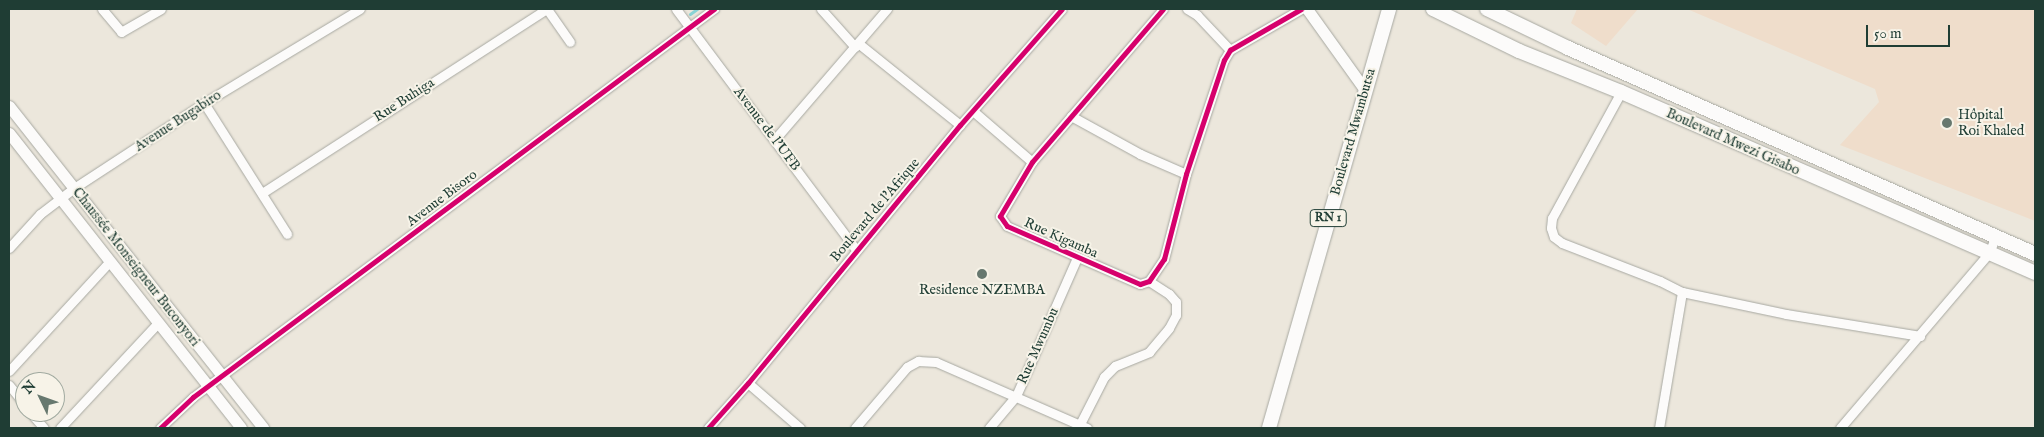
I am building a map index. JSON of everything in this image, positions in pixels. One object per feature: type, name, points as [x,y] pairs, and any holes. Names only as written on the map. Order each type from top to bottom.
[{"type":"main road","name":"Boulevard Mwambutsa","points":[[1269,428],[1389,9]]},
{"type":"main road","name":"Boulevard Mwezi Gisabo","points":[[1433,9],[1519,51],[1621,92],[1817,180],[2035,273]]},
{"type":"main road","name":"Boulevard Mwezi Gisabo","points":[[1487,9],[1568,48],[2035,254]]},
{"type":"main road","points":[[1817,180],[1825,161]]},
{"type":"street","points":[[102,9],[121,32],[161,9]]},
{"type":"street","name":"Avenue Bugabiro","points":[[9,248],[40,214],[74,188],[204,103],[360,9]]},
{"type":"street","points":[[546,9],[570,42]]},
{"type":"street","name":"Rue Buhiga","points":[[262,193],[546,9]]},
{"type":"street","name":"Avenue de l'UFB","points":[[676,9],[775,139],[856,250]]},
{"type":"street","name":"Avenue Bisoro","points":[[160,428],[184,404],[207,386],[714,9]]},
{"type":"street","points":[[821,9],[857,45],[960,126]]},
{"type":"street","points":[[775,139],[887,9]]},
{"type":"street","name":"Boulevard de l'Afrique","points":[[708,428],[748,383],[960,126],[1062,9]]},
{"type":"street","points":[[973,111],[1032,162],[1163,9]]},
{"type":"street","points":[[1187,9],[1197,15],[1230,50]]},
{"type":"street","points":[[855,428],[907,367],[918,361],[936,362],[1084,426],[1104,377],[1115,366],[1149,352],[1170,328],[1176,315],[1176,302],[1169,294],[1149,281],[1164,259],[1186,174],[1220,69],[1230,50],[1301,9]]},
{"type":"street","points":[[1307,9],[1365,90]]},
{"type":"street","points":[[1621,92],[1552,218],[1551,228],[1554,237],[1562,243],[1660,281],[1682,292],[1786,314],[1920,336]]},
{"type":"street","points":[[204,103],[287,234]]},
{"type":"street","name":"Chaussée Monseigneur Buconyori","points":[[9,106],[263,428]]},
{"type":"street","points":[[1071,116],[1140,154],[1186,174]]},
{"type":"street","name":"Chaussée Monseigneur Buconyori","points":[[9,133],[240,428]]},
{"type":"street","name":"Rue Kigamba","points":[[1032,162],[1001,213],[1001,220],[1007,226],[1135,282],[1140,284],[1149,281]]},
{"type":"street","points":[[1840,428],[1989,253],[1996,236]]},
{"type":"street","name":"Rue Mwumbu","points":[[989,428],[1016,396],[1077,258]]},
{"type":"street","points":[[9,371],[110,261]]},
{"type":"street","points":[[1659,428],[1682,292]]},
{"type":"street","points":[[60,428],[158,323]]},
{"type":"street","points":[[748,383],[800,428]]},
{"type":"shaded area","points":[[1577,9],[1638,9],[1606,46],[1571,23]]},
{"type":"shaded area","name":"Hôpital Roi Khaled","points":[[1687,9],[2035,9],[2035,221],[1840,145],[1879,102],[1875,89]]},
{"type":"waterway","points":[[690,14],[697,9]]},
{"type":"cycle path","points":[[160,428],[193,397],[714,9]]},
{"type":"cycle path","points":[[708,428],[748,383],[960,125],[1062,9]]},
{"type":"cycle path","points":[[1163,9],[1032,162],[1000,216],[1007,226],[1140,284],[1149,281],[1164,259],[1186,174],[1224,60],[1230,50],[1301,9]]},
{"type":"place","name":"Hôpital Roi Khaled","points":[[1947,123]]},
{"type":"place","name":"Residence NZEMBA","points":[[982,274]]}]
